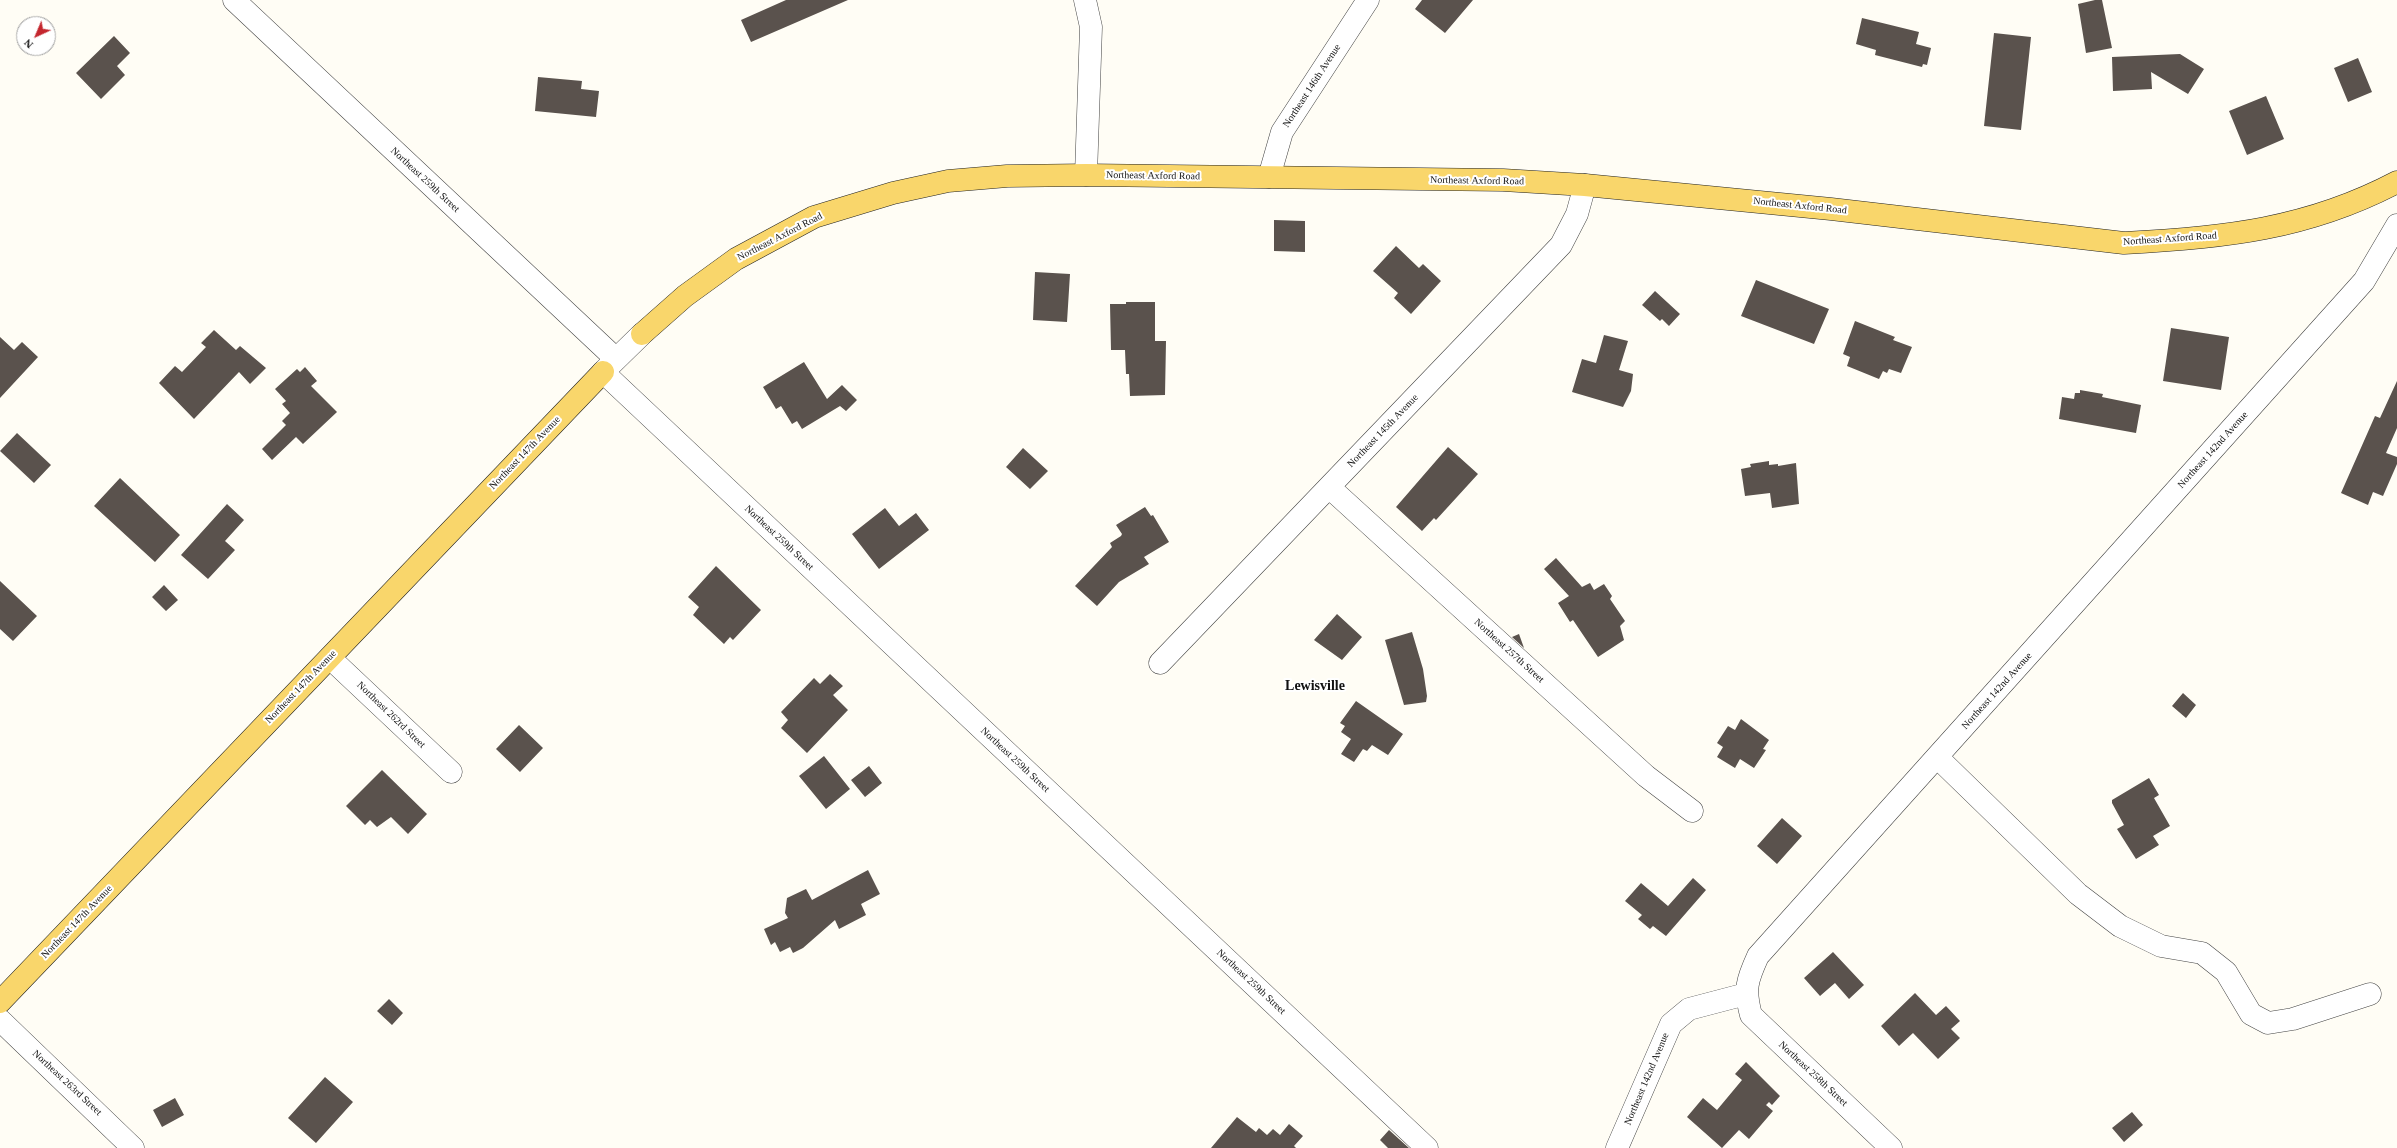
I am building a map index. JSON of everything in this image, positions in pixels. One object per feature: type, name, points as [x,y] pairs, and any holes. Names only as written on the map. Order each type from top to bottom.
[{"type":"main road","name":"Northeast Axford Road","points":[[642,334],[685,296],[736,259],[814,216],[893,193],[948,182],[1007,176],[1086,175],[1502,180],[1585,185],[1831,209],[2124,242],[2172,240],[2250,232],[2324,214],[2372,195],[2397,182]]},
{"type":"main road","name":"Northeast 147th Avenue","points":[[0,1002],[609,366]]},
{"type":"street","name":"Northeast 259th Street","points":[[234,0],[609,366],[1427,1148]]},
{"type":"street","points":[[1085,0],[1091,28],[1086,175]]},
{"type":"street","name":"Northeast 146th Avenue","points":[[1269,177],[1282,132],[1368,0]]},
{"type":"street","name":"Northeast 145th Avenue","points":[[1160,663],[1562,245],[1577,214],[1585,185]]},
{"type":"street","name":"Northeast 142nd Avenue","points":[[1617,1148],[1671,1024],[1689,1009],[1746,994],[1748,977],[1758,956],[2364,281],[2397,225]]},
{"type":"street","name":"Northeast Axford Road","points":[[609,366],[642,334]]},
{"type":"street","name":"Northeast 257th Street","points":[[1329,487],[1646,776],[1692,811]]},
{"type":"street","name":"Northeast 262rd Street","points":[[330,658],[451,772]]},
{"type":"street","points":[[1938,756],[2078,894],[2120,926],[2161,946],[2202,953],[2226,972],[2251,1014],[2268,1023],[2293,1019],[2370,994]]},
{"type":"street","name":"Northeast 258th Street","points":[[1746,994],[1750,1015],[1892,1148]]},
{"type":"street","name":"Northeast 263rd Street","points":[[0,1020],[133,1148]]},
{"type":"building","points":[[786,0],[848,0],[751,42],[741,20]]},
{"type":"building","points":[[1422,0],[1473,0],[1445,33],[1415,9]]},
{"type":"building","points":[[2102,0],[2112,48],[2086,53],[2078,4]]},
{"type":"building","points":[[1862,18],[1919,32],[1916,44],[1931,48],[1927,65],[1923,64],[1922,67],[1875,55],[1876,50],[1856,44]]},
{"type":"building","points":[[1994,33],[2031,37],[2021,130],[1984,126]]},
{"type":"building","points":[[114,36],[130,53],[117,66],[125,75],[101,99],[76,73]]},
{"type":"building","points":[[2180,54],[2204,69],[2188,94],[2151,72],[2152,89],[2113,91],[2112,57]]},
{"type":"building","points":[[2358,58],[2372,92],[2348,102],[2334,68]]},
{"type":"building","points":[[538,77],[582,81],[581,89],[599,91],[596,117],[535,111]]},
{"type":"building","points":[[2266,96],[2284,139],[2247,155],[2229,111]]},
{"type":"building","points":[[1274,220],[1305,221],[1305,252],[1274,251]]},
{"type":"building","points":[[1396,246],[1419,268],[1423,264],[1441,281],[1411,314],[1394,298],[1398,293],[1373,271]]},
{"type":"building","points":[[1035,272],[1070,274],[1067,322],[1033,320]]},
{"type":"building","points":[[1756,280],[1829,309],[1814,344],[1741,316]]},
{"type":"building","points":[[1655,291],[1680,314],[1669,326],[1662,319],[1660,321],[1642,305]]},
{"type":"building","points":[[1126,302],[1155,302],[1155,341],[1166,341],[1165,395],[1130,396],[1129,374],[1126,374],[1125,350],[1111,350],[1110,304],[1126,304]]},
{"type":"building","points":[[1855,321],[1895,337],[1893,340],[1912,347],[1901,373],[1889,369],[1887,373],[1883,371],[1879,379],[1847,366],[1850,357],[1843,354]]},
{"type":"building","points":[[2171,328],[2229,337],[2221,390],[2163,381]]},
{"type":"building","points":[[214,330],[236,350],[240,346],[266,368],[250,384],[239,372],[194,419],[159,383],[175,366],[182,372],[206,347],[201,343]]},
{"type":"building","points":[[1604,335],[1628,341],[1619,370],[1633,374],[1631,391],[1623,407],[1572,392],[1582,359],[1596,363]]},
{"type":"building","points":[[0,337],[14,350],[22,342],[38,357],[0,398]]},
{"type":"building","points":[[804,362],[827,399],[842,385],[857,400],[846,411],[840,406],[802,429],[797,421],[792,424],[781,406],[776,409],[763,387]]},
{"type":"building","points":[[305,367],[317,381],[311,386],[337,412],[303,444],[296,437],[272,460],[262,449],[286,425],[282,421],[290,413],[282,404],[286,401],[275,389],[297,369],[300,372]]},
{"type":"building","points":[[2397,381],[2397,428],[2386,453],[2397,457],[2397,464],[2383,496],[2373,492],[2368,505],[2341,493],[2375,416],[2380,418]]},
{"type":"building","points":[[2080,390],[2103,394],[2102,397],[2141,405],[2136,433],[2059,419],[2062,397],[2074,399],[2075,393],[2080,393]]},
{"type":"building","points":[[17,433],[51,465],[34,483],[0,451]]},
{"type":"building","points":[[1448,447],[1478,474],[1436,520],[1434,518],[1422,531],[1396,507]]},
{"type":"building","points":[[1023,448],[1048,471],[1030,489],[1006,467]]},
{"type":"building","points":[[1769,461],[1769,465],[1778,464],[1778,466],[1796,463],[1799,504],[1772,508],[1770,493],[1745,496],[1741,469],[1751,467],[1750,464]]},
{"type":"building","points":[[120,478],[180,535],[155,562],[94,506]]},
{"type":"building","points":[[227,504],[244,520],[225,541],[235,550],[208,579],[181,555]]},
{"type":"building","points":[[1145,507],[1151,516],[1153,515],[1169,542],[1144,557],[1149,564],[1119,582],[1097,606],[1075,586],[1112,547],[1110,543],[1121,536],[1122,534],[1116,525]]},
{"type":"building","points":[[885,508],[899,526],[916,513],[929,530],[879,569],[852,534]]},
{"type":"building","points":[[1556,558],[1582,587],[1590,583],[1594,590],[1604,584],[1612,596],[1610,599],[1625,621],[1620,626],[1624,640],[1598,657],[1573,620],[1570,622],[1558,603],[1569,596],[1544,569]]},
{"type":"building","points":[[716,566],[761,610],[733,640],[730,637],[724,644],[693,615],[699,607],[688,597]]},
{"type":"building","points":[[0,581],[37,616],[13,641],[0,629]]},
{"type":"building","points":[[164,585],[178,600],[166,611],[152,597]]},
{"type":"building","points":[[1337,614],[1362,637],[1342,660],[1314,640]]},
{"type":"building","points":[[1412,632],[1423,669],[1427,696],[1426,702],[1404,705],[1385,640]]},
{"type":"building","points":[[1519,634],[1524,648],[1512,637]]},
{"type":"building","points":[[830,674],[843,686],[833,695],[848,710],[807,753],[781,728],[788,720],[781,712],[814,678],[820,684]]},
{"type":"building","points":[[2183,693],[2196,705],[2186,718],[2172,706]]},
{"type":"building","points":[[1356,701],[1403,734],[1388,755],[1372,745],[1367,751],[1363,749],[1354,762],[1341,754],[1351,739],[1341,732],[1345,726],[1340,723]]},
{"type":"building","points":[[1741,719],[1769,740],[1763,749],[1766,750],[1754,768],[1740,759],[1735,768],[1717,757],[1723,747],[1717,743],[1728,726],[1735,730]]},
{"type":"building","points":[[519,725],[543,748],[520,772],[496,749]]},
{"type":"building","points":[[824,756],[850,789],[826,809],[799,776]]},
{"type":"building","points":[[869,766],[882,783],[865,797],[851,780]]},
{"type":"building","points":[[382,770],[427,814],[408,834],[391,817],[377,827],[370,820],[365,825],[346,806]]},
{"type":"building","points":[[2149,778],[2159,795],[2154,798],[2170,826],[2153,836],[2159,845],[2136,859],[2117,829],[2124,825],[2112,803],[2112,800]]},
{"type":"building","points":[[1782,818],[1802,836],[1777,864],[1757,846]]},
{"type":"building","points":[[868,870],[880,894],[861,904],[866,915],[839,929],[835,920],[803,948],[793,953],[790,947],[780,952],[775,942],[771,945],[764,929],[788,918],[785,913],[787,898],[806,889],[812,900]]},
{"type":"building","points":[[1693,878],[1706,890],[1666,936],[1653,926],[1650,929],[1638,919],[1642,915],[1625,901],[1641,883],[1668,906]]},
{"type":"building","points":[[1833,952],[1864,985],[1849,999],[1835,983],[1820,996],[1804,978]]},
{"type":"building","points":[[1915,993],[1936,1015],[1946,1006],[1960,1021],[1951,1029],[1960,1038],[1938,1059],[1913,1033],[1899,1046],[1881,1026]]},
{"type":"building","points":[[389,999],[403,1013],[392,1025],[377,1011]]},
{"type":"building","points":[[1746,1062],[1780,1096],[1772,1105],[1769,1102],[1766,1105],[1773,1111],[1749,1139],[1739,1130],[1722,1148],[1687,1117],[1703,1098],[1717,1110],[1742,1080],[1735,1074]]},
{"type":"building","points":[[325,1077],[353,1102],[316,1143],[288,1118]]},
{"type":"building","points":[[175,1098],[184,1115],[162,1127],[153,1110]]},
{"type":"building","points":[[2132,1112],[2143,1125],[2124,1142],[2112,1128]]},
{"type":"building","points":[[1237,1117],[1256,1132],[1259,1128],[1267,1135],[1273,1129],[1280,1135],[1289,1124],[1303,1136],[1294,1146],[1296,1148],[1211,1148]]},
{"type":"building","points":[[1389,1130],[1409,1148],[1388,1148],[1380,1140]]},
{"type":"district","name":"Lewisville","points":[[1315,686]]}]
